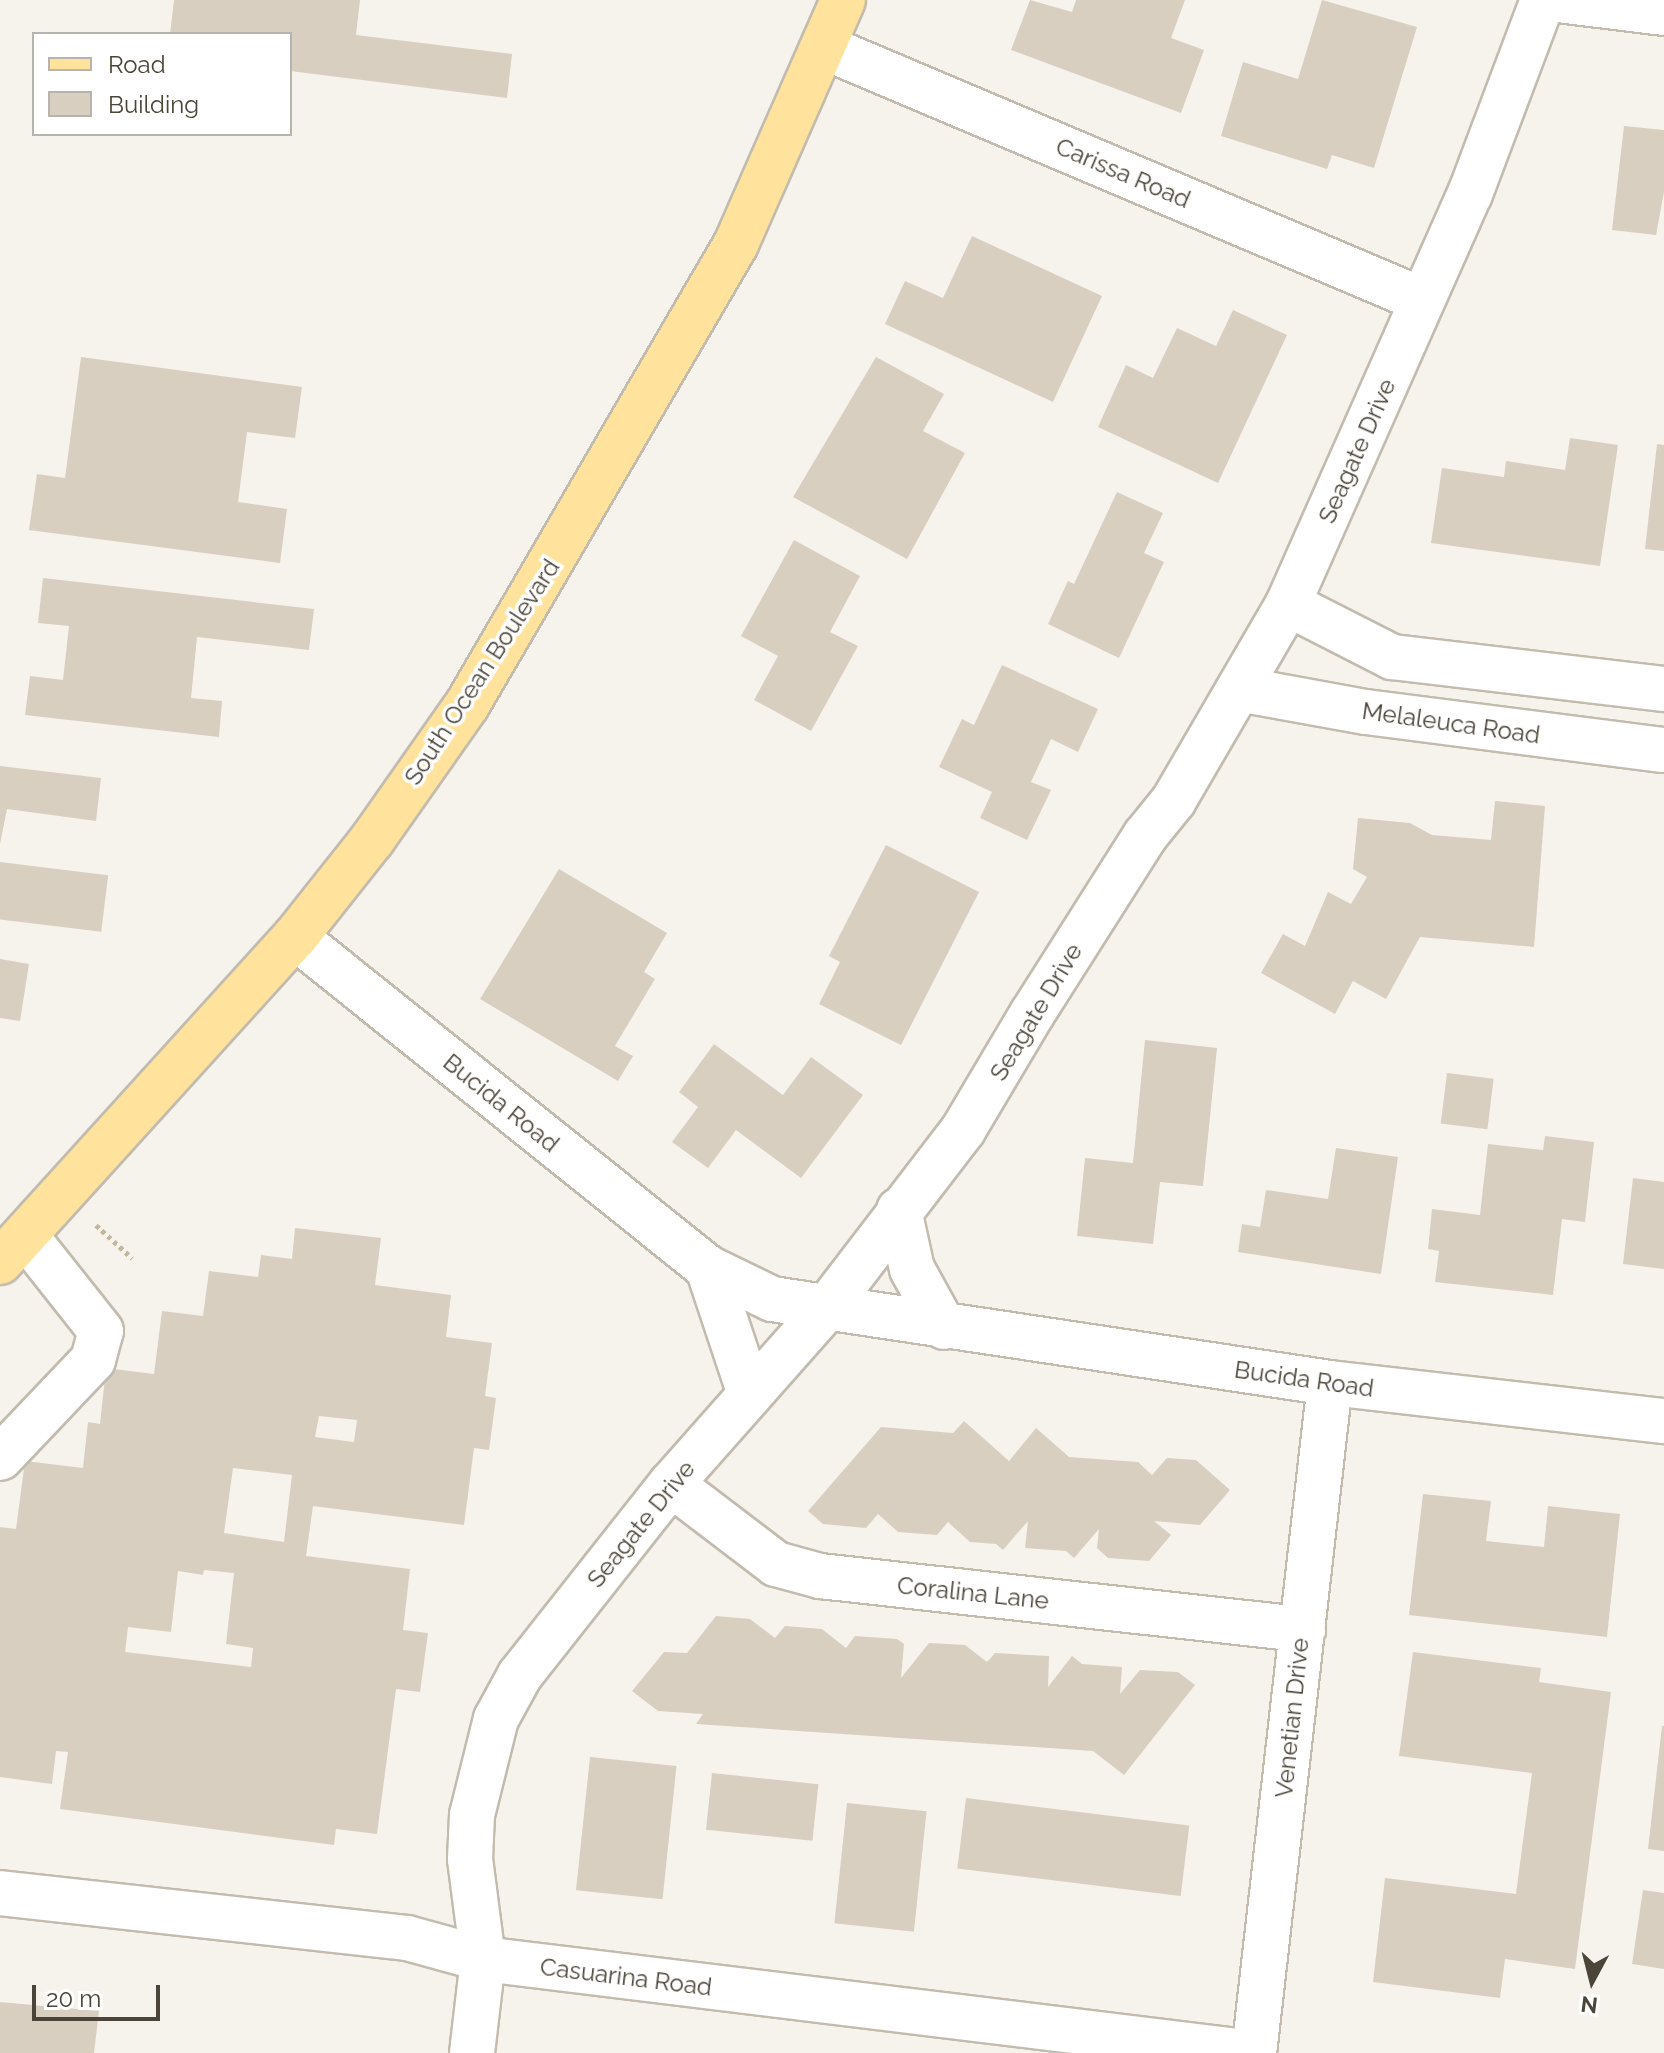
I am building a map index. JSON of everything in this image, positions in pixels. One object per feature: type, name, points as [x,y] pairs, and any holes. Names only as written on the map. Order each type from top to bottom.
[{"type":"main road","name":"South Ocean Boulevard","points":[[12,1249],[295,937],[372,840],[467,705],[736,244],[843,0]]},
{"type":"street","name":"Seagate Drive","points":[[472,2053],[483,1959],[470,1859],[472,1815],[496,1719],[520,1675],[671,1484],[825,1310],[963,1130],[1239,689],[1288,604],[1470,194],[1543,0]]},
{"type":"street","points":[[1558,0],[1664,13]]},
{"type":"street","name":"Carissa Road","points":[[824,47],[1422,300]]},
{"type":"street","points":[[1288,604],[1392,657],[1664,689]]},
{"type":"street","name":"Melaleuca Road","points":[[1239,689],[1366,712],[1664,750]]},
{"type":"street","name":"Bucida Road","points":[[295,937],[708,1268],[772,1299],[825,1310],[1330,1383],[1664,1421]]},
{"type":"street","points":[[899,1210],[912,1269],[944,1327]]},
{"type":"street","points":[[0,1458],[93,1360],[101,1331],[12,1249]]},
{"type":"street","points":[[708,1268],[750,1394]]},
{"type":"street","name":"Venetian Drive","points":[[1254,2053],[1330,1383]]},
{"type":"street","name":"Coralina Lane","points":[[671,1484],[776,1564],[820,1576],[1303,1629]]},
{"type":"street","name":"Casuarina Road","points":[[0,1893],[407,1938],[483,1959],[1254,2053]]},
{"type":"path","points":[[96,1225],[132,1258]]},
{"type":"building","points":[[174,0],[360,0],[356,35],[512,54],[507,98],[292,71],[292,32],[170,32]]},
{"type":"building","points":[[1030,0],[1072,12],[1076,0],[1185,0],[1171,38],[1204,50],[1181,113],[1011,50]]},
{"type":"building","points":[[1322,0],[1417,27],[1374,168],[1332,155],[1327,169],[1221,136],[1243,62],[1298,79]]},
{"type":"building","points":[[1624,126],[1664,130],[1664,192],[1656,235],[1612,230]]},
{"type":"building","points":[[972,236],[1102,296],[1053,402],[885,324],[905,281],[943,298]]},
{"type":"building","points":[[1233,310],[1287,335],[1218,483],[1098,427],[1126,365],[1153,378],[1177,328],[1216,346]]},
{"type":"building","points":[[81,357],[302,387],[295,438],[247,432],[238,502],[287,509],[280,563],[29,530],[37,474],[65,478]]},
{"type":"building","points":[[876,357],[944,394],[923,431],[965,453],[907,559],[793,497]]},
{"type":"building","points":[[1570,438],[1618,445],[1600,566],[1431,543],[1442,468],[1504,477],[1506,461],[1565,470]]},
{"type":"building","points":[[1657,444],[1664,445],[1664,551],[1645,549]]},
{"type":"building","points":[[1117,492],[1163,513],[1144,553],[1164,562],[1119,658],[1048,624],[1068,581],[1074,584]]},
{"type":"building","points":[[794,540],[860,576],[830,632],[858,646],[811,731],[754,700],[778,656],[741,636]]},
{"type":"building","points":[[43,578],[314,609],[309,650],[197,637],[191,698],[222,701],[219,737],[25,715],[30,676],[63,680],[69,626],[38,623]]},
{"type":"building","points":[[1002,665],[1098,709],[1078,752],[1051,739],[1031,782],[1051,790],[1027,840],[980,818],[992,792],[939,767],[962,719],[974,725]]},
{"type":"building","points":[[0,766],[101,778],[96,821],[7,809],[0,844]]},
{"type":"building","points":[[1495,801],[1545,806],[1534,947],[1420,937],[1386,999],[1353,981],[1335,1014],[1261,973],[1283,934],[1305,946],[1328,892],[1351,904],[1367,877],[1353,869],[1358,818],[1410,823],[1432,835],[1491,840]]},
{"type":"building","points":[[886,845],[979,892],[901,1045],[819,1004],[840,962],[829,956]]},
{"type":"building","points":[[0,862],[108,875],[101,932],[0,919]]},
{"type":"building","points":[[559,869],[667,933],[644,972],[655,979],[615,1046],[633,1056],[618,1081],[480,999]]},
{"type":"building","points":[[0,959],[29,964],[20,1021],[0,1018]]},
{"type":"building","points":[[1145,1040],[1217,1048],[1203,1186],[1160,1182],[1153,1244],[1077,1236],[1085,1158],[1133,1163]]},
{"type":"building","points":[[714,1044],[783,1095],[811,1057],[863,1095],[801,1178],[736,1130],[708,1168],[672,1142],[698,1107],[679,1092]]},
{"type":"building","points":[[1447,1073],[1494,1079],[1487,1129],[1441,1124]]},
{"type":"building","points":[[1545,1136],[1594,1142],[1585,1222],[1562,1219],[1553,1295],[1435,1282],[1439,1251],[1428,1249],[1432,1209],[1480,1215],[1488,1144],[1543,1150]]},
{"type":"building","points":[[1336,1148],[1398,1157],[1381,1274],[1238,1252],[1242,1224],[1260,1227],[1266,1190],[1328,1199]]},
{"type":"building","points":[[1633,1178],[1664,1182],[1664,1269],[1623,1264]]},
{"type":"building","points":[[295,1228],[381,1238],[375,1285],[451,1295],[446,1337],[492,1343],[485,1396],[496,1398],[489,1450],[474,1448],[464,1525],[313,1506],[306,1556],[410,1569],[403,1630],[428,1633],[420,1692],[396,1689],[377,1834],[336,1829],[334,1845],[60,1809],[68,1752],[56,1751],[52,1784],[0,1777],[0,1527],[16,1529],[25,1461],[83,1468],[88,1422],[100,1424],[106,1368],[154,1374],[162,1311],[203,1316],[209,1271],[258,1277],[261,1255],[292,1259]],"holes":[[[319,1416],[357,1420],[354,1442],[315,1437]],[[233,1468],[292,1475],[284,1542],[224,1533]],[[204,1570],[234,1573],[226,1644],[253,1648],[251,1667],[125,1652],[128,1627],[171,1632],[178,1571],[203,1575]]]},
{"type":"building","points":[[964,1421],[1009,1461],[1036,1428],[1069,1457],[1138,1462],[1152,1475],[1167,1458],[1196,1460],[1230,1490],[1200,1525],[1154,1521],[1171,1535],[1149,1561],[1108,1558],[1097,1548],[1099,1529],[1074,1558],[1066,1551],[1025,1548],[1028,1521],[1003,1550],[996,1544],[970,1542],[948,1522],[937,1535],[898,1532],[878,1514],[866,1528],[823,1524],[808,1511],[881,1427],[953,1433]]},
{"type":"building","points":[[1423,1494],[1491,1501],[1486,1541],[1544,1547],[1548,1506],[1620,1514],[1607,1637],[1409,1615]]},
{"type":"building","points":[[716,1616],[750,1619],[775,1638],[785,1626],[822,1629],[846,1648],[855,1636],[897,1639],[904,1644],[901,1678],[929,1643],[965,1645],[987,1662],[995,1653],[1049,1656],[1048,1687],[1072,1656],[1082,1664],[1122,1667],[1120,1694],[1140,1670],[1178,1672],[1195,1685],[1124,1775],[1093,1751],[696,1724],[703,1714],[658,1711],[632,1691],[664,1652],[687,1653]]},
{"type":"building","points":[[1413,1652],[1541,1668],[1539,1682],[1611,1692],[1575,1969],[1505,1959],[1500,1998],[1373,1982],[1385,1878],[1516,1894],[1532,1773],[1399,1756]]},
{"type":"building","points":[[1664,1726],[1664,1851],[1648,1849]]},
{"type":"building","points":[[590,1757],[677,1766],[663,1899],[576,1890]]},
{"type":"building","points":[[712,1773],[818,1784],[812,1841],[706,1830]]},
{"type":"building","points":[[966,1798],[1189,1825],[1181,1896],[957,1868]]},
{"type":"building","points":[[847,1803],[927,1811],[914,1932],[834,1923]]},
{"type":"building","points":[[1643,1890],[1664,1893],[1664,1969],[1632,1964]]},
{"type":"building","points":[[0,2002],[99,2011],[94,2053],[0,2053]]}]
